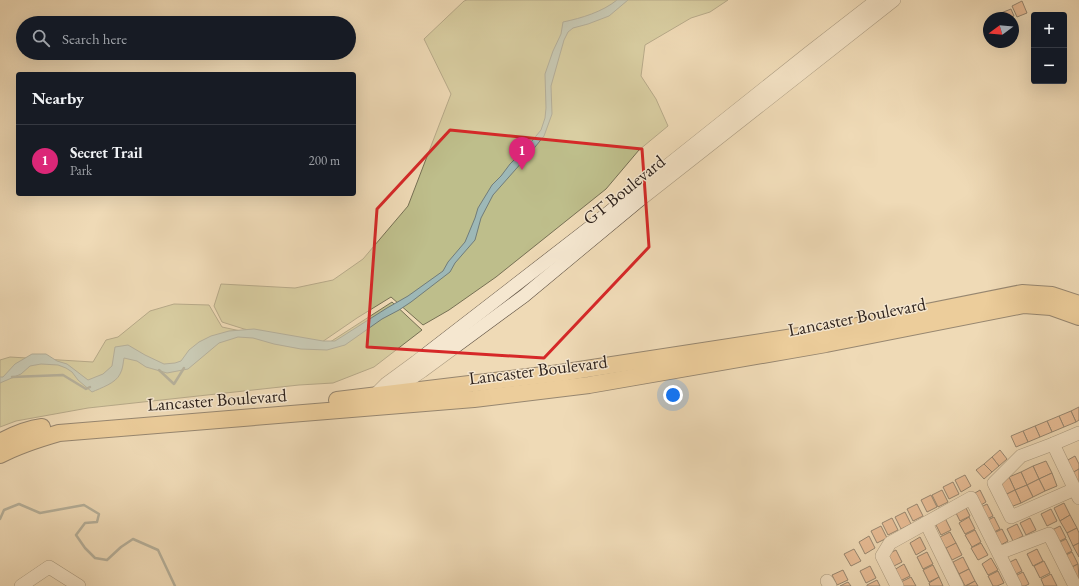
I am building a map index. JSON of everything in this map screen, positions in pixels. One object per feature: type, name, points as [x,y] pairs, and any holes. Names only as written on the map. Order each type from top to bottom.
[{"type":"main road","name":"Lancaster Boulevard","points":[[0,442],[9,437],[35,428],[59,423],[105,418],[298,404],[371,404],[389,393],[560,373],[832,331],[1022,293],[1052,295],[1079,304]]},
{"type":"main road","name":"Lancaster Boulevard","points":[[0,455],[15,447],[59,433],[371,404],[474,399],[589,385],[826,344],[1024,305],[1051,307],[1079,317]]},
{"type":"street","name":"GT Boulevard","points":[[371,404],[386,384],[593,225],[877,0]]},
{"type":"street","name":"GT Boulevard","points":[[389,393],[422,372],[524,296],[636,203],[894,0]]},
{"type":"street","points":[[1053,444],[1077,493],[1011,517],[994,483],[1021,456],[1079,433]]},
{"type":"street","points":[[897,586],[882,556],[890,543],[971,498],[1015,586]]},
{"type":"street","points":[[926,523],[957,586]]},
{"type":"street","points":[[999,554],[1049,534],[1075,586]]},
{"type":"street","points":[[21,586],[49,567],[69,584]]},
{"type":"highlighted area","points":[[450,130],[642,149],[649,247],[544,358],[367,347],[377,209]]},
{"type":"green space","points":[[728,0],[710,12],[691,18],[645,45],[641,76],[656,99],[668,126],[639,150],[606,189],[496,277],[449,310],[423,325],[391,297],[322,342],[296,340],[244,329],[222,322],[214,306],[221,284],[295,288],[333,280],[363,259],[408,206],[451,94],[424,39],[464,1]]},
{"type":"green space","points":[[392,302],[422,330],[374,367],[333,383],[299,385],[88,408],[16,421],[0,427],[0,360],[10,357],[93,362],[106,340],[118,337],[150,311],[174,304],[209,305],[222,327],[278,339],[327,344]]},
{"type":"water","points":[[617,0],[628,0],[609,16],[573,28],[568,32],[564,40],[551,86],[552,114],[544,136],[493,195],[481,218],[475,240],[455,263],[450,272],[411,302],[382,319],[345,345],[327,350],[301,349],[253,338],[238,337],[219,343],[188,369],[167,373],[146,367],[137,361],[124,358],[122,370],[118,377],[108,385],[92,392],[78,380],[72,372],[58,365],[41,364],[30,366],[21,374],[0,383],[0,377],[3,377],[15,364],[32,354],[46,354],[57,361],[67,364],[88,380],[103,374],[112,366],[115,347],[128,345],[164,364],[181,361],[189,350],[199,342],[211,336],[229,331],[254,329],[323,341],[335,341],[408,296],[443,271],[448,262],[465,242],[478,208],[492,185],[541,130],[545,118],[546,108],[545,74],[561,34],[563,22],[592,14]]},
{"type":"building","points":[[1022,1],[1027,13],[1019,16],[1019,12],[1015,12],[1012,6]]},
{"type":"building","points":[[1011,9],[1012,12],[1004,12]]},
{"type":"building","points":[[1079,407],[1079,420],[1076,422],[1071,411]]},
{"type":"building","points":[[1071,411],[1076,422],[1064,427],[1059,416]]},
{"type":"building","points":[[1059,416],[1064,427],[1052,432],[1047,421]]},
{"type":"building","points":[[1047,421],[1052,432],[1040,437],[1035,426]]},
{"type":"building","points":[[1035,426],[1040,437],[1028,442],[1023,431]]},
{"type":"building","points":[[1023,431],[1028,442],[1016,447],[1011,436]]},
{"type":"building","points":[[1000,450],[1007,459],[999,466],[992,457]]},
{"type":"building","points":[[1075,456],[1079,464],[1079,469],[1072,473],[1066,461]]},
{"type":"building","points":[[992,457],[999,466],[992,472],[984,464]]},
{"type":"building","points":[[1046,461],[1052,473],[1039,479],[1033,466]]},
{"type":"building","points":[[984,464],[992,472],[984,479],[976,470]]},
{"type":"building","points":[[1033,466],[1039,479],[1027,485],[1021,472]]},
{"type":"building","points":[[1079,469],[1079,484],[1072,473]]},
{"type":"building","points":[[1021,472],[1027,485],[1015,490],[1009,477]]},
{"type":"building","points":[[1052,473],[1057,486],[1045,491],[1039,479]]},
{"type":"building","points":[[965,475],[971,486],[961,492],[955,480]]},
{"type":"building","points":[[1009,477],[1015,490],[1003,496],[997,483]]},
{"type":"building","points":[[1039,479],[1045,491],[1033,497],[1027,485]]},
{"type":"building","points":[[953,482],[959,494],[949,499],[943,487]]},
{"type":"building","points":[[1027,485],[1033,497],[1021,503],[1015,490]]},
{"type":"building","points":[[942,490],[948,502],[938,507],[932,495]]},
{"type":"building","points":[[980,490],[986,502],[976,508],[970,496]]},
{"type":"building","points":[[1015,490],[1021,503],[1008,508],[1003,496]]},
{"type":"building","points":[[931,495],[937,507],[927,512],[921,500]]},
{"type":"building","points":[[1064,503],[1070,515],[1060,521],[1054,508]]},
{"type":"building","points":[[917,504],[923,516],[913,521],[907,509]]},
{"type":"building","points":[[964,504],[970,516],[960,521],[954,509]]},
{"type":"building","points":[[987,504],[993,516],[983,521],[977,509]]},
{"type":"building","points":[[1051,509],[1057,521],[1047,526],[1041,514]]},
{"type":"building","points":[[905,512],[911,524],[901,529],[895,517]]},
{"type":"building","points":[[1070,515],[1077,528],[1067,533],[1060,521]]},
{"type":"building","points":[[969,517],[975,529],[965,534],[959,523]]},
{"type":"building","points":[[994,517],[1000,529],[990,534],[984,522]]},
{"type":"building","points":[[892,518],[898,530],[888,535],[882,523]]},
{"type":"building","points":[[945,518],[951,530],[941,535],[935,523]]},
{"type":"building","points":[[1030,518],[1036,530],[1026,535],[1020,523]]},
{"type":"building","points":[[1017,524],[1023,536],[1013,541],[1007,529]]},
{"type":"building","points":[[881,526],[887,538],[877,543],[871,531]]},
{"type":"building","points":[[1060,526],[1066,538],[1056,543],[1050,531]]},
{"type":"building","points":[[1077,528],[1079,533],[1079,543],[1073,546],[1067,533]]},
{"type":"building","points":[[1002,529],[1008,541],[999,546],[992,534]]},
{"type":"building","points":[[975,530],[981,542],[972,547],[965,535]]},
{"type":"building","points":[[950,532],[956,543],[946,549],[940,537]]},
{"type":"building","points":[[869,536],[875,548],[865,554],[859,542]]},
{"type":"building","points":[[920,537],[926,549],[916,555],[910,543]]},
{"type":"building","points":[[1066,539],[1072,551],[1062,556],[1056,544]]},
{"type":"building","points":[[956,543],[962,555],[952,560],[946,548]]},
{"type":"building","points":[[981,543],[988,555],[978,560],[971,548]]},
{"type":"building","points":[[1079,543],[1079,557],[1073,546]]},
{"type":"building","points":[[854,549],[861,561],[851,566],[844,554]]},
{"type":"building","points":[[1037,549],[1043,561],[1033,566],[1027,554]]},
{"type":"building","points":[[896,550],[902,562],[892,567],[886,555]]},
{"type":"building","points":[[927,552],[933,564],[923,569],[917,557]]},
{"type":"building","points":[[1072,552],[1078,564],[1068,569],[1062,557]]},
{"type":"building","points":[[963,557],[969,569],[959,574],[953,562]]},
{"type":"building","points":[[991,558],[998,570],[988,575],[982,564]]},
{"type":"building","points":[[1016,559],[1022,571],[1012,576],[1006,564]]},
{"type":"building","points":[[1044,561],[1050,573],[1040,578],[1034,566]]},
{"type":"building","points":[[904,564],[910,576],[900,581],[894,570]]},
{"type":"building","points":[[1078,564],[1079,578],[1074,581],[1068,569]]},
{"type":"building","points":[[933,565],[939,577],[929,582],[923,570]]},
{"type":"building","points":[[870,566],[876,578],[866,583],[860,571]]},
{"type":"building","points":[[969,569],[975,581],[965,586],[959,574]]},
{"type":"building","points":[[843,570],[848,580],[837,585],[832,575]]},
{"type":"building","points":[[998,571],[1004,583],[993,586],[988,576]]},
{"type":"building","points":[[1023,572],[1029,584],[1025,586],[1017,586],[1013,577]]},
{"type":"building","points":[[1051,574],[1057,586],[1044,586],[1041,579]]},
{"type":"building","points":[[911,577],[916,586],[903,586],[901,582]]},
{"type":"building","points":[[939,577],[943,586],[930,586],[929,583]]},
{"type":"building","points":[[877,580],[880,586],[867,586],[867,585]]},
{"type":"building","points":[[975,581],[978,586],[966,586]]},
{"type":"building","points":[[848,582],[851,586],[840,586]]},
{"type":"waterway","points":[[159,370],[174,384],[184,368]]},
{"type":"waterway","points":[[12,377],[63,375],[86,389],[90,387]]},
{"type":"waterway","points":[[0,519],[4,510],[19,504],[40,513],[84,505],[99,514],[97,522],[85,523],[76,535],[85,548],[95,558],[107,560],[121,547],[133,539],[158,550],[175,586]]},
{"type":"place","name":"Secret Trail","points":[[522,170]]}]
